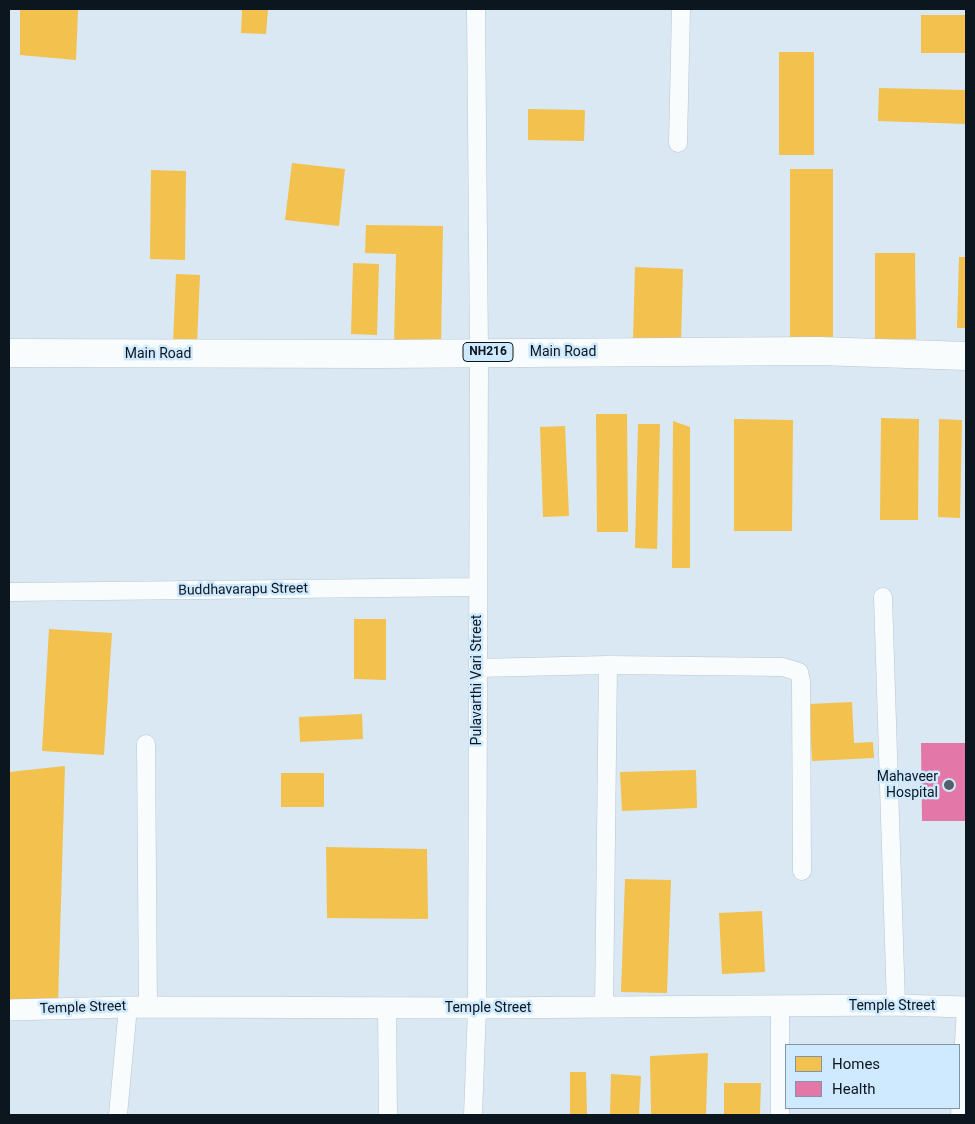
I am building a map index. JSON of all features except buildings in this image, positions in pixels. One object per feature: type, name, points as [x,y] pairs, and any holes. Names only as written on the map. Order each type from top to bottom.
[{"type":"highway","name":"Main Road","points":[[9,353],[379,354],[818,351],[966,356]]},
{"type":"street","name":"Pulavarthi Vari Street","points":[[473,1115],[477,1008],[479,352],[476,9]]},
{"type":"street","points":[[678,143],[681,9]]},
{"type":"street","name":"Buddhavarapu Street","points":[[9,592],[477,587]]},
{"type":"street","points":[[883,597],[896,1005]]},
{"type":"street","points":[[478,668],[608,665],[783,667],[799,672],[802,681],[802,871]]},
{"type":"street","points":[[604,1008],[608,665]]},
{"type":"street","points":[[118,1115],[138,1007],[146,744]]},
{"type":"street","name":"Temple Street","points":[[9,1010],[138,1007],[604,1008],[896,1005],[966,1007]]},
{"type":"street","points":[[780,1007],[780,1115]]},
{"type":"street","points":[[960,1115],[966,1007]]},
{"type":"street","points":[[387,1008],[388,1115]]},
{"type":"place","name":"Mahaveer Hospital","points":[[949,785]]}]
